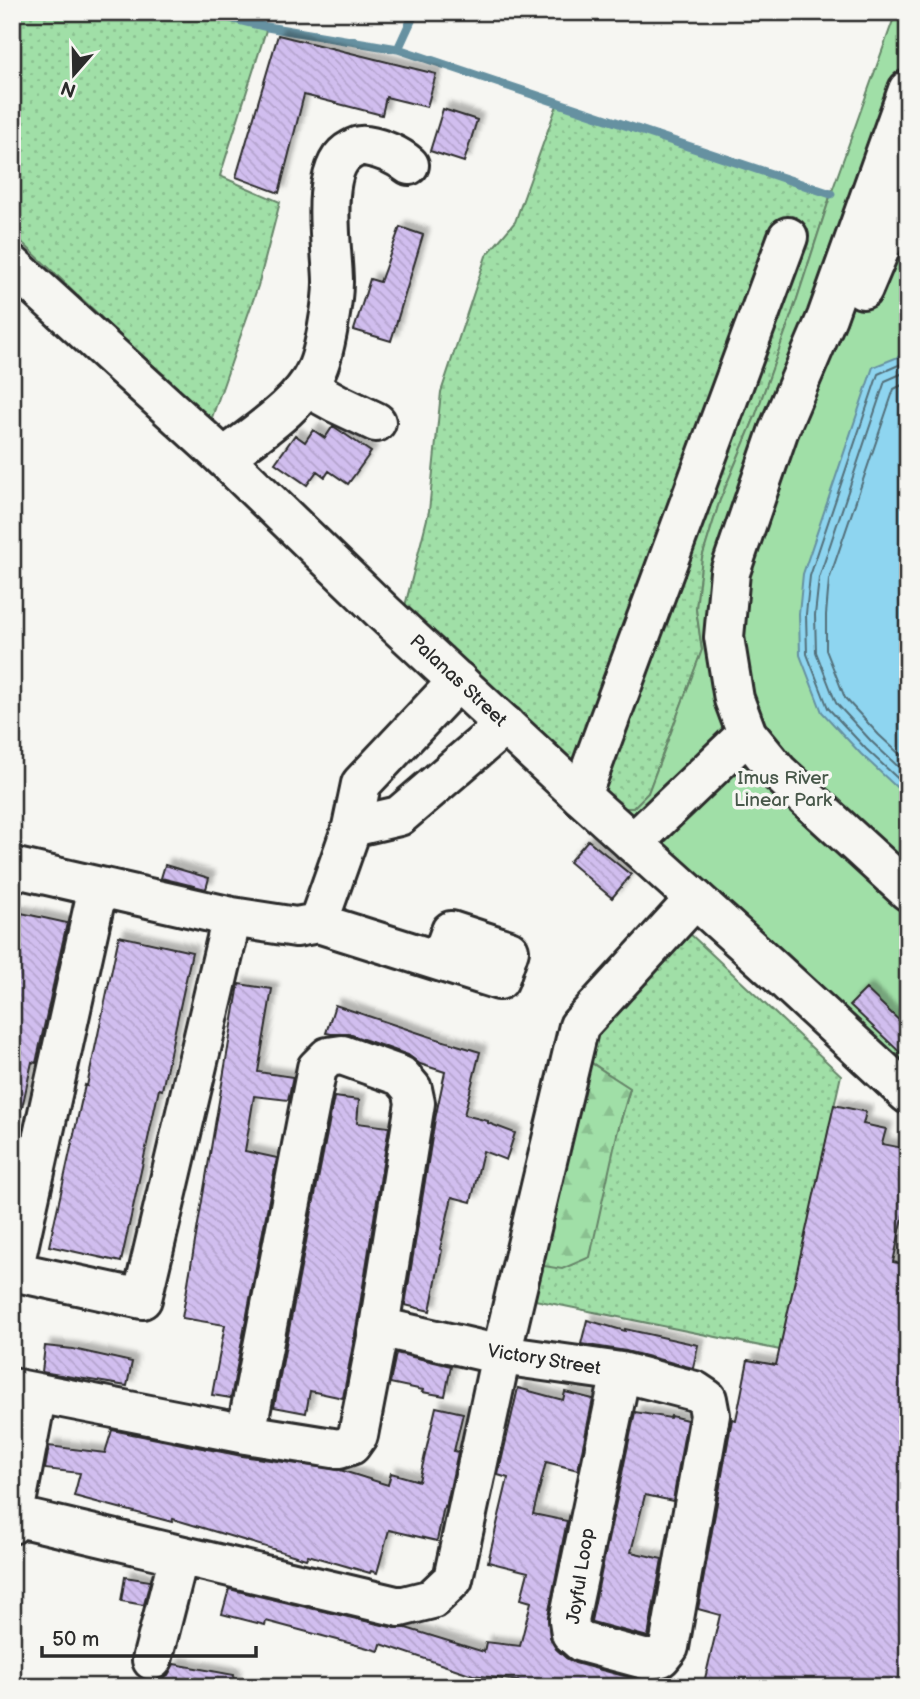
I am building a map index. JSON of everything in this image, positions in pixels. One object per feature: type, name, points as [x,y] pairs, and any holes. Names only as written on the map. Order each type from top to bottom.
[{"type":"street","points":[[908,90],[827,317],[778,432],[730,572],[724,637],[734,699],[747,734],[778,772],[908,891]]},
{"type":"street","points":[[223,458],[279,414],[307,387],[317,369],[325,342],[333,284],[329,227],[333,171],[343,153],[359,145],[379,148],[398,155],[409,165]]},
{"type":"street","points":[[827,317],[857,304],[908,182]]},
{"type":"street","points":[[581,796],[788,237]]},
{"type":"street","name":"Palanas Street","points":[[12,265],[223,458],[385,614],[581,796],[908,1094]]},
{"type":"street","points":[[307,387],[376,422]]},
{"type":"street","points":[[318,923],[352,827],[361,784],[458,681]]},
{"type":"street","points":[[352,827],[399,816],[505,725]]},
{"type":"street","points":[[633,843],[747,734]]},
{"type":"street","points":[[12,867],[232,917],[296,927],[318,923],[440,961]]},
{"type":"street","points":[[98,887],[13,1271],[142,1299],[232,917]]},
{"type":"street","points":[[246,1434],[317,1068],[328,1057],[342,1055],[401,1076],[412,1089],[415,1102],[379,1327],[358,1435],[351,1445],[339,1449],[246,1434],[25,1391],[13,1520],[400,1606],[432,1599],[453,1579],[501,1355],[579,1026],[695,899]]},
{"type":"street","name":"Victory Street","points":[[379,1327],[501,1355],[621,1372],[695,1391],[707,1399]]},
{"type":"street","name":"Joyful Loop","points":[[621,1372],[569,1620],[571,1633],[581,1642],[648,1660],[661,1657],[669,1647],[710,1415],[707,1399]]},
{"type":"street","points":[[152,1660],[179,1555]]},
{"type":"green space","points":[[12,12],[205,12],[267,27],[220,176],[280,202],[258,286],[208,429],[99,315],[12,233]]},
{"type":"green space","name":"Imus River Linear Park","points":[[896,12],[908,12],[908,1076],[617,808],[633,808],[648,793],[702,650],[696,609],[702,558],[720,500],[755,417],[796,302],[831,194]]},
{"type":"green space","points":[[558,102],[831,194],[796,302],[755,417],[720,500],[702,558],[696,609],[702,650],[648,793],[633,808],[617,808],[403,614],[429,511],[441,392],[486,256],[515,222]]},
{"type":"green space","points":[[687,931],[841,1075],[780,1350],[530,1299],[538,1265],[618,1130],[630,1089],[585,1058],[601,1024]]},
{"type":"green space","points":[[585,1059],[630,1088],[590,1257],[562,1269],[538,1265]]},
{"type":"water","points":[[908,353],[908,798],[861,754],[822,712],[800,655],[799,614],[803,574],[873,367]]},
{"type":"building","points":[[278,35],[436,74],[427,107],[386,97],[382,115],[304,95],[279,193],[236,177]]},
{"type":"building","points":[[443,109],[477,120],[464,162],[430,151]]},
{"type":"building","points":[[400,227],[423,235],[391,341],[354,330],[370,279],[380,282]]},
{"type":"building","points":[[333,426],[371,452],[348,484],[329,471],[325,477],[317,471],[307,485],[275,463],[295,435],[305,442],[313,430],[325,438]]},
{"type":"building","points":[[588,840],[631,875],[612,898],[569,862]]},
{"type":"building","points":[[165,865],[209,878],[206,889],[161,878]]},
{"type":"building","points":[[12,911],[67,923],[36,1063],[32,1062],[22,1108],[12,1107]]},
{"type":"building","points":[[119,936],[192,952],[121,1262],[49,1246]]},
{"type":"building","points":[[239,984],[272,989],[258,1072],[293,1077],[288,1100],[254,1096],[245,1151],[277,1158],[231,1398],[212,1395],[225,1325],[182,1318]]},
{"type":"building","points":[[866,989],[908,1029],[908,1060],[850,1005]]},
{"type":"building","points":[[335,1005],[480,1052],[464,1115],[488,1121],[515,1133],[506,1160],[483,1151],[471,1202],[452,1197],[430,1311],[405,1305],[445,1072],[420,1064],[408,1055],[349,1034],[326,1033]]},
{"type":"building","points":[[334,1097],[359,1100],[357,1123],[389,1127],[343,1398],[310,1391],[306,1413],[274,1407]]},
{"type":"building","points":[[834,1105],[866,1112],[863,1124],[886,1129],[882,1144],[908,1149],[908,1195],[893,1262],[908,1265],[908,1687],[703,1687],[720,1615],[698,1609],[732,1419],[736,1420],[748,1360],[776,1365]]},
{"type":"building","points":[[587,1320],[625,1331],[698,1345],[693,1368],[626,1351],[581,1344]]},
{"type":"building","points":[[45,1346],[73,1349],[132,1362],[127,1386],[42,1372]]},
{"type":"building","points":[[396,1353],[451,1366],[445,1396],[390,1383]]},
{"type":"building","points":[[518,1388],[563,1400],[565,1392],[593,1399],[578,1470],[546,1462],[533,1514],[567,1521],[548,1616],[550,1637],[556,1649],[575,1663],[643,1681],[641,1687],[541,1687],[520,1681],[473,1675],[381,1644],[379,1651],[266,1621],[265,1625],[222,1614],[229,1589],[395,1628],[406,1628],[484,1652],[486,1642],[520,1646],[531,1602],[521,1599],[528,1572],[488,1562],[508,1478],[498,1475]]},
{"type":"building","points":[[436,1407],[463,1413],[454,1451],[458,1452],[437,1541],[389,1530],[377,1573],[308,1555],[306,1559],[173,1519],[172,1522],[74,1496],[80,1473],[45,1469],[49,1446],[105,1453],[112,1430],[242,1456],[340,1470],[388,1485],[391,1473],[419,1481]]},
{"type":"building","points":[[635,1412],[687,1420],[673,1501],[645,1495],[631,1552],[662,1559],[648,1637],[591,1621]]},
{"type":"building","points":[[125,1577],[150,1581],[144,1605],[121,1601]]},
{"type":"building","points":[[174,1664],[234,1675],[233,1687],[162,1687]]},
{"type":"waterway","points":[[205,12],[267,27],[398,49],[831,194]]},
{"type":"waterway","points":[[398,49],[415,12]]}]
